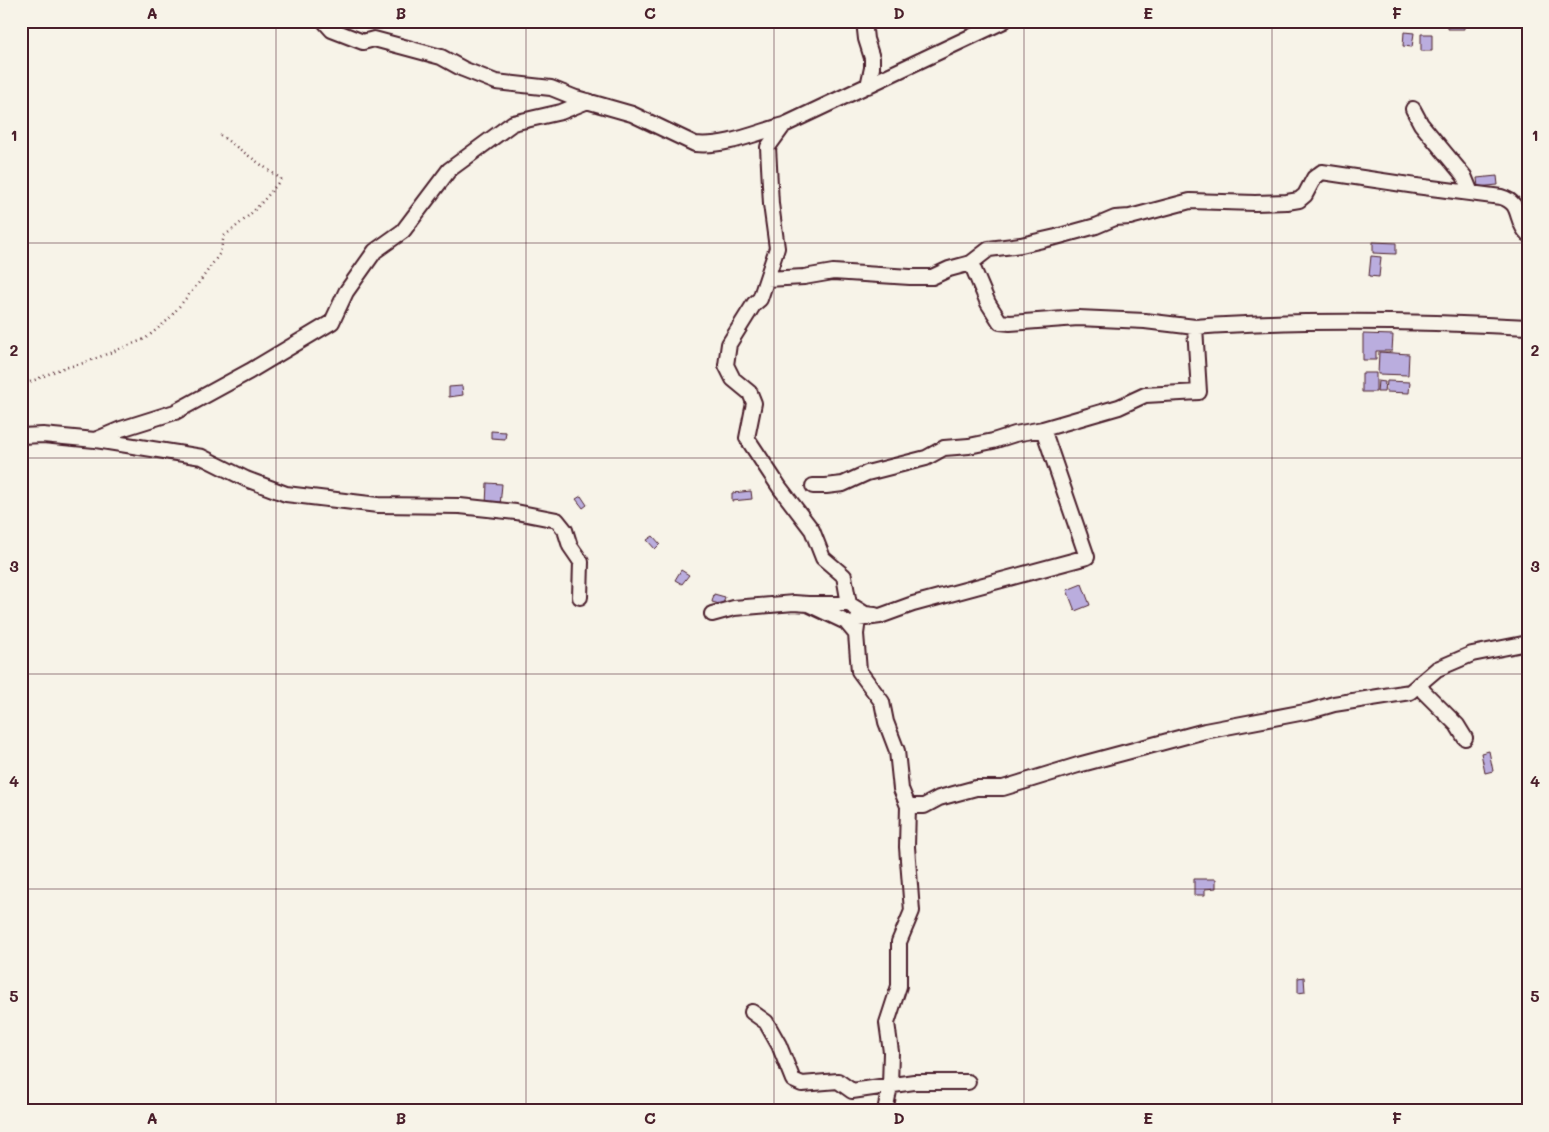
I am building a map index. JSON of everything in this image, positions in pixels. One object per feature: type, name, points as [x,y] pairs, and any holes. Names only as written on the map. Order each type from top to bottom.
[{"type":"street","points":[[324,21],[332,30],[363,42],[374,39],[441,57],[463,69],[496,82],[551,88],[632,114],[695,144],[706,145],[733,140],[784,125],[1004,21]]},
{"type":"street","points":[[864,21],[866,39],[872,58],[868,86]]},
{"type":"street","points":[[95,440],[121,429],[175,412],[250,371],[332,322],[346,292],[375,251],[403,231],[450,170],[513,123],[561,112],[588,101]]},
{"type":"street","points":[[1413,109],[1421,124],[1464,176],[1471,193]]},
{"type":"street","points":[[784,125],[768,147],[770,204],[777,248],[760,299],[754,304],[729,344],[726,364],[733,379],[750,393],[754,403],[748,438],[780,488],[812,530],[823,558],[844,576],[849,604]]},
{"type":"street","points":[[767,279],[804,277],[833,272],[932,277],[949,269],[971,263],[990,249],[1021,245],[1056,237],[1096,226],[1115,218],[1130,217],[1190,201],[1255,203],[1299,200],[1305,195],[1314,178],[1322,172],[1471,193],[1492,194],[1509,199],[1517,210],[1521,226],[1528,234]]},
{"type":"street","points":[[971,263],[988,303],[1000,322],[1010,323],[1078,318],[1144,321],[1195,327],[1273,322],[1466,324],[1528,327]]},
{"type":"street","points":[[813,486],[843,484],[867,473],[926,458],[944,448],[969,446],[1043,429],[1119,407],[1145,395],[1199,392],[1195,327]]},
{"type":"street","points":[[885,1111],[890,1086],[891,1052],[887,1023],[899,986],[899,942],[912,911],[906,847],[908,806],[901,789],[897,751],[886,722],[882,702],[859,671],[856,634],[858,619],[880,616],[913,604],[1087,557],[1043,429]]},
{"type":"street","points":[[21,436],[43,435],[95,440],[202,457],[246,480],[286,494],[378,505],[469,507],[516,512],[557,520],[565,530],[570,546],[581,562],[580,597]]},
{"type":"street","points":[[712,614],[734,608],[794,603],[849,604],[866,614],[880,616]]},
{"type":"street","points":[[808,604],[846,622],[856,634]]},
{"type":"street","points":[[908,806],[924,806],[939,798],[976,788],[1003,788],[1078,765],[1205,731],[1310,711],[1334,704],[1410,692],[1437,669],[1472,654],[1528,643]]},
{"type":"street","points":[[1419,684],[1424,692],[1457,725],[1465,738]]},
{"type":"street","points":[[752,1012],[766,1022],[793,1080],[802,1084],[838,1081],[852,1091],[928,1081],[968,1082]]},
{"type":"path","points":[[21,386],[60,369],[84,363],[145,339],[168,320],[202,280],[220,253],[224,236],[264,202],[281,179],[217,133]]},
{"type":"building","points":[[1448,21],[1464,21],[1464,29],[1448,29]]},
{"type":"building","points":[[1404,32],[1414,33],[1412,47],[1403,46]]},
{"type":"building","points":[[1421,34],[1432,34],[1432,51],[1421,51]]},
{"type":"building","points":[[1497,176],[1498,185],[1478,187],[1477,178]]},
{"type":"building","points":[[1373,242],[1396,243],[1396,254],[1373,253]]},
{"type":"building","points":[[1371,256],[1381,257],[1379,277],[1369,276]]},
{"type":"building","points":[[1363,334],[1393,335],[1392,351],[1376,351],[1376,360],[1363,360]]},
{"type":"building","points":[[1379,352],[1409,354],[1408,375],[1378,374]]},
{"type":"building","points":[[1362,373],[1376,373],[1376,392],[1362,392]]},
{"type":"building","points":[[1378,381],[1385,382],[1384,392],[1377,392]]},
{"type":"building","points":[[1387,381],[1410,382],[1409,393],[1386,392]]},
{"type":"building","points":[[462,386],[463,395],[449,397],[449,387]]},
{"type":"building","points":[[491,431],[506,432],[505,439],[491,438]]},
{"type":"building","points":[[487,483],[502,484],[500,506],[486,505]]},
{"type":"building","points":[[751,491],[752,499],[732,501],[732,493]]},
{"type":"building","points":[[581,496],[587,505],[583,508],[576,499]]},
{"type":"building","points":[[653,536],[660,544],[655,549],[647,540]]},
{"type":"building","points":[[681,570],[689,575],[682,584],[675,580]]},
{"type":"building","points":[[1082,584],[1090,605],[1075,611],[1067,590]]},
{"type":"building","points":[[714,594],[725,597],[723,605],[712,602]]},
{"type":"building","points":[[1489,751],[1493,771],[1485,773],[1481,753]]},
{"type":"building","points":[[1194,879],[1216,879],[1216,888],[1205,889],[1205,895],[1194,895]]},
{"type":"building","points":[[1304,977],[1305,992],[1298,993],[1298,978]]}]
